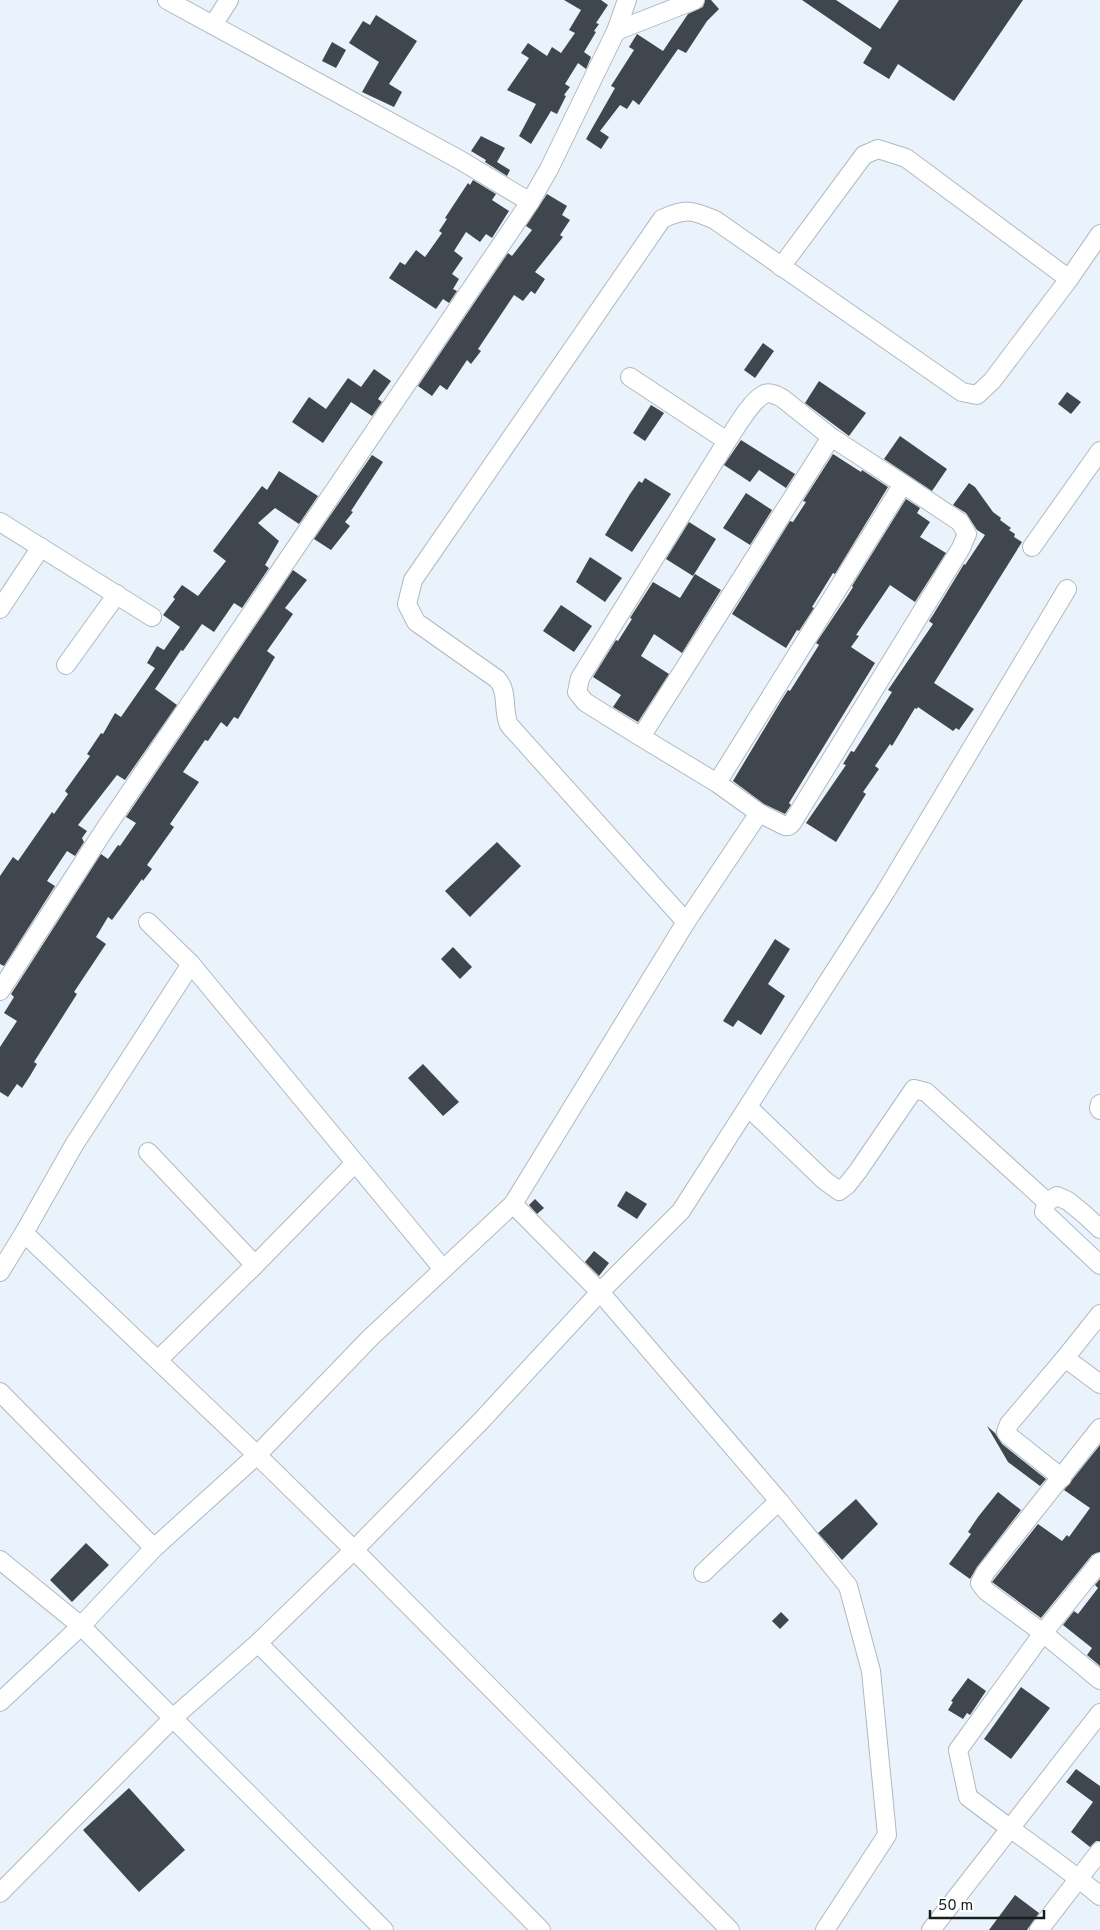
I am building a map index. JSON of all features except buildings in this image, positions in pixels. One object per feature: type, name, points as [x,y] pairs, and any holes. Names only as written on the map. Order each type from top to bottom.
[{"type":"street","points":[[167,0],[451,156],[530,202]]},
{"type":"street","points":[[213,25],[229,0]]},
{"type":"street","points":[[0,991],[105,829],[530,202],[549,169],[616,31],[627,0]]},
{"type":"street","points":[[616,31],[695,0]]},
{"type":"street","points":[[782,267],[864,154],[878,149],[906,158],[1069,279]]},
{"type":"street","points":[[686,922],[509,725],[505,717],[503,685],[497,678],[416,622],[407,604],[413,580],[662,219],[679,211],[696,212],[715,220],[962,392],[977,394],[992,381],[1069,279],[1100,234]]},
{"type":"street","points":[[630,377],[727,441]]},
{"type":"street","points":[[772,393],[782,398],[831,436],[960,522],[967,534],[961,548],[792,823],[788,826],[759,813],[717,783],[585,702],[577,692],[580,678],[727,441],[753,404],[764,394],[772,393]]},
{"type":"street","points":[[641,737],[831,436]]},
{"type":"street","points":[[1032,546],[1100,451]]},
{"type":"street","points":[[717,783],[903,484]]},
{"type":"street","points":[[0,522],[152,617]]},
{"type":"street","points":[[0,609],[41,547]]},
{"type":"street","points":[[0,1892],[174,1717],[258,1643],[354,1550],[481,1421],[600,1292],[681,1211],[886,891],[1067,589]]},
{"type":"street","points":[[66,665],[117,594]]},
{"type":"street","points":[[0,1702],[81,1626],[154,1548],[257,1454],[370,1338],[514,1204],[686,922],[759,813]]},
{"type":"street","points":[[148,922],[191,964],[443,1269]]},
{"type":"street","points":[[0,1272],[74,1145],[191,964]]},
{"type":"street","points":[[748,1107],[824,1180],[839,1191],[847,1185],[858,1171],[914,1089],[926,1092],[1047,1202]]},
{"type":"street","points":[[1100,1104],[1100,1110]]},
{"type":"street","points":[[148,1152],[255,1265]]},
{"type":"street","points":[[158,1360],[355,1163]]},
{"type":"street","points":[[1100,1229],[1068,1201],[1057,1196],[1047,1202],[1044,1212],[1100,1265]]},
{"type":"street","points":[[514,1204],[600,1292],[779,1501],[848,1586],[871,1671],[887,1835],[825,1930]]},
{"type":"street","points":[[24,1233],[257,1454],[730,1930]]},
{"type":"street","points":[[1062,1478],[1006,1432],[1009,1424],[1100,1314]]},
{"type":"street","points":[[1065,1358],[1100,1384]]},
{"type":"street","points":[[0,1392],[154,1548]]},
{"type":"street","points":[[1100,1428],[985,1573],[980,1583],[986,1590],[1043,1633],[1100,1680]]},
{"type":"street","points":[[704,1572],[779,1501]]},
{"type":"street","points":[[0,1560],[81,1626],[174,1717],[384,1930]]},
{"type":"street","points":[[1100,1562],[1043,1633],[958,1750],[968,1798],[1080,1879],[1100,1896]]},
{"type":"street","points":[[258,1643],[541,1930]]},
{"type":"street","points":[[931,1930],[1100,1713]]},
{"type":"street","points":[[1039,1930],[1100,1851]]}]
